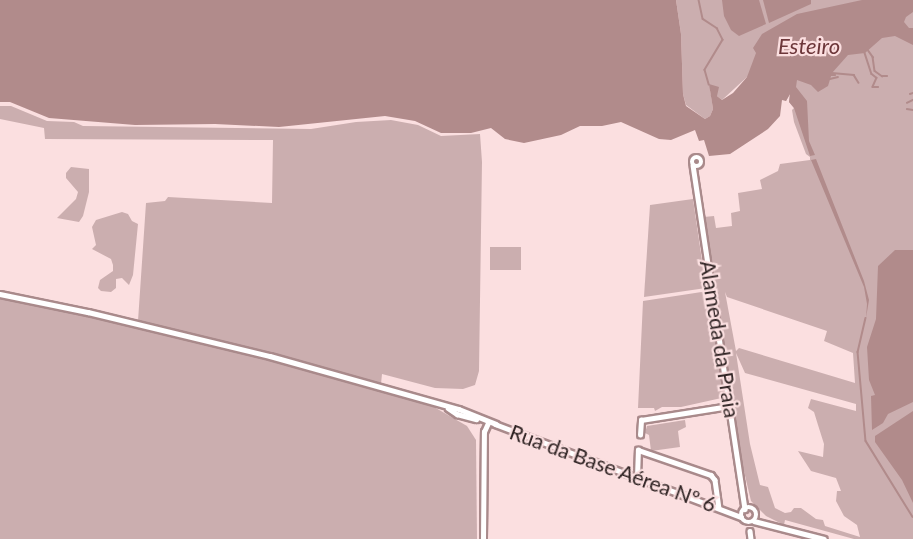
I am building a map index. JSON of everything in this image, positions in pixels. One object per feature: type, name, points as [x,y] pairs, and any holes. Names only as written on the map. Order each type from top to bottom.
[{"type":"street","points":[[698,158],[702,161],[700,166],[693,165],[693,160],[698,158]]},
{"type":"street","name":"Alameda da Praia","points":[[693,165],[729,406],[745,496],[745,511],[773,525]]},
{"type":"street","name":"Alameda da Praia","points":[[696,181],[696,172],[700,166]]},
{"type":"street","points":[[0,294],[180,333],[281,359],[465,411],[496,424]]},
{"type":"street","points":[[640,435],[641,420],[729,406]]},
{"type":"street","points":[[445,407],[457,414],[496,424]]},
{"type":"street","points":[[483,539],[484,432],[488,423]]},
{"type":"street","name":"Rua da Base Aérea Nº 6","points":[[496,424],[719,508],[745,511],[748,523],[754,521],[773,525]]},
{"type":"street","points":[[637,477],[638,450],[711,475],[715,480],[719,508]]},
{"type":"street","points":[[754,521],[756,515]]},
{"type":"street","points":[[773,525],[824,539]]},
{"type":"street","points":[[483,531],[490,539]]},
{"type":"street","points":[[750,531],[751,539]]},
{"type":"shaded area","points":[[676,0],[913,0],[913,539],[854,539],[785,520],[784,525],[766,516],[751,501],[730,412],[704,217],[714,216],[716,228],[732,226],[731,213],[740,211],[738,193],[762,189],[760,180],[778,171],[780,164],[810,160],[810,157],[806,154],[794,122],[792,110],[794,108],[789,102],[790,94],[786,101],[747,77],[722,100],[717,96],[717,90],[710,89],[713,109],[710,116],[705,119],[686,105],[683,94],[681,34]],"holes":[[[725,292],[727,297],[827,331],[824,341],[853,353],[855,383],[739,348],[736,351]],[[736,353],[745,373],[856,404],[856,411],[811,399],[808,408],[814,412],[824,444],[823,457],[798,451],[811,471],[836,478],[841,491],[837,491],[836,501],[844,516],[857,525],[860,537],[825,526],[823,520],[816,519],[801,508],[794,508],[791,512],[785,513],[775,508],[768,487],[760,485],[750,444]]]},
{"type":"shaded area","points":[[0,106],[11,106],[47,121],[74,122],[83,126],[311,129],[356,122],[391,120],[418,125],[441,136],[480,134],[482,162],[479,371],[475,385],[463,389],[435,388],[382,374],[381,384],[138,321],[146,203],[165,201],[168,197],[272,203],[273,140],[45,139],[44,128],[0,119]]},
{"type":"shaded area","points":[[71,167],[89,169],[89,192],[83,216],[79,222],[57,218],[76,199],[78,192],[66,178],[66,173]]},
{"type":"shaded area","points":[[693,199],[706,288],[644,297],[650,205]]},
{"type":"shaded area","points":[[122,212],[128,214],[132,221],[138,224],[133,275],[129,285],[122,278],[116,279],[116,288],[111,292],[101,291],[98,288],[100,280],[113,271],[113,265],[111,259],[92,249],[96,245],[92,227],[96,220]]},
{"type":"shaded area","points":[[490,247],[521,247],[521,270],[490,270]]},
{"type":"shaded area","points":[[708,291],[726,397],[681,407],[662,407],[655,411],[654,408],[638,408],[643,301]]},
{"type":"shaded area","points":[[0,296],[135,324],[286,362],[434,407],[467,426],[476,440],[477,539],[0,539]]},
{"type":"shaded area","points":[[685,420],[686,427],[678,431],[680,447],[651,451],[649,435],[645,433],[647,426]]},
{"type":"water","name":"Esteiro","points":[[0,0],[676,0],[681,34],[683,94],[686,106],[705,119],[710,116],[713,109],[709,84],[719,87],[717,96],[722,100],[733,93],[747,77],[756,53],[753,48],[762,34],[797,14],[862,0],[913,0],[913,12],[906,17],[904,22],[909,28],[913,28],[913,45],[895,36],[882,38],[865,53],[848,55],[832,73],[828,86],[818,92],[811,85],[797,80],[796,87],[807,101],[809,141],[815,155],[810,156],[794,108],[789,102],[790,94],[786,101],[782,100],[780,116],[768,129],[730,154],[709,156],[704,140],[699,141],[695,130],[671,140],[659,139],[621,122],[602,126],[580,126],[561,135],[524,143],[505,139],[491,128],[471,133],[441,133],[415,121],[385,116],[279,127],[215,124],[135,125],[49,118],[10,102],[0,102]]},
{"type":"water","points":[[722,0],[759,0],[766,24],[739,36],[731,30],[724,16]]},
{"type":"water","points":[[763,0],[811,0],[811,4],[769,23]]},
{"type":"water","points":[[816,159],[864,281],[869,300],[866,318],[867,304],[864,287],[811,160]]},
{"type":"water","points":[[895,250],[913,250],[913,402],[888,414],[883,423],[872,430],[871,396],[875,395],[869,380],[867,347],[876,319],[878,266]]},
{"type":"water","points":[[913,411],[913,503],[902,480],[875,442],[875,436]]},
{"type":"waterway","points":[[699,0],[703,19],[717,28],[723,40],[705,70],[709,84]]},
{"type":"waterway","points":[[868,50],[873,57],[875,71],[882,76],[887,76]]},
{"type":"waterway","points":[[865,53],[872,74],[877,78],[873,87],[878,87]]},
{"type":"waterway","points":[[832,73],[854,75],[859,83]]},
{"type":"waterway","points":[[830,79],[838,77]]},
{"type":"waterway","points":[[907,103],[913,100]]},
{"type":"waterway","points":[[907,109],[913,110]]},
{"type":"waterway","points":[[866,318],[858,352],[866,441],[913,517]]}]
